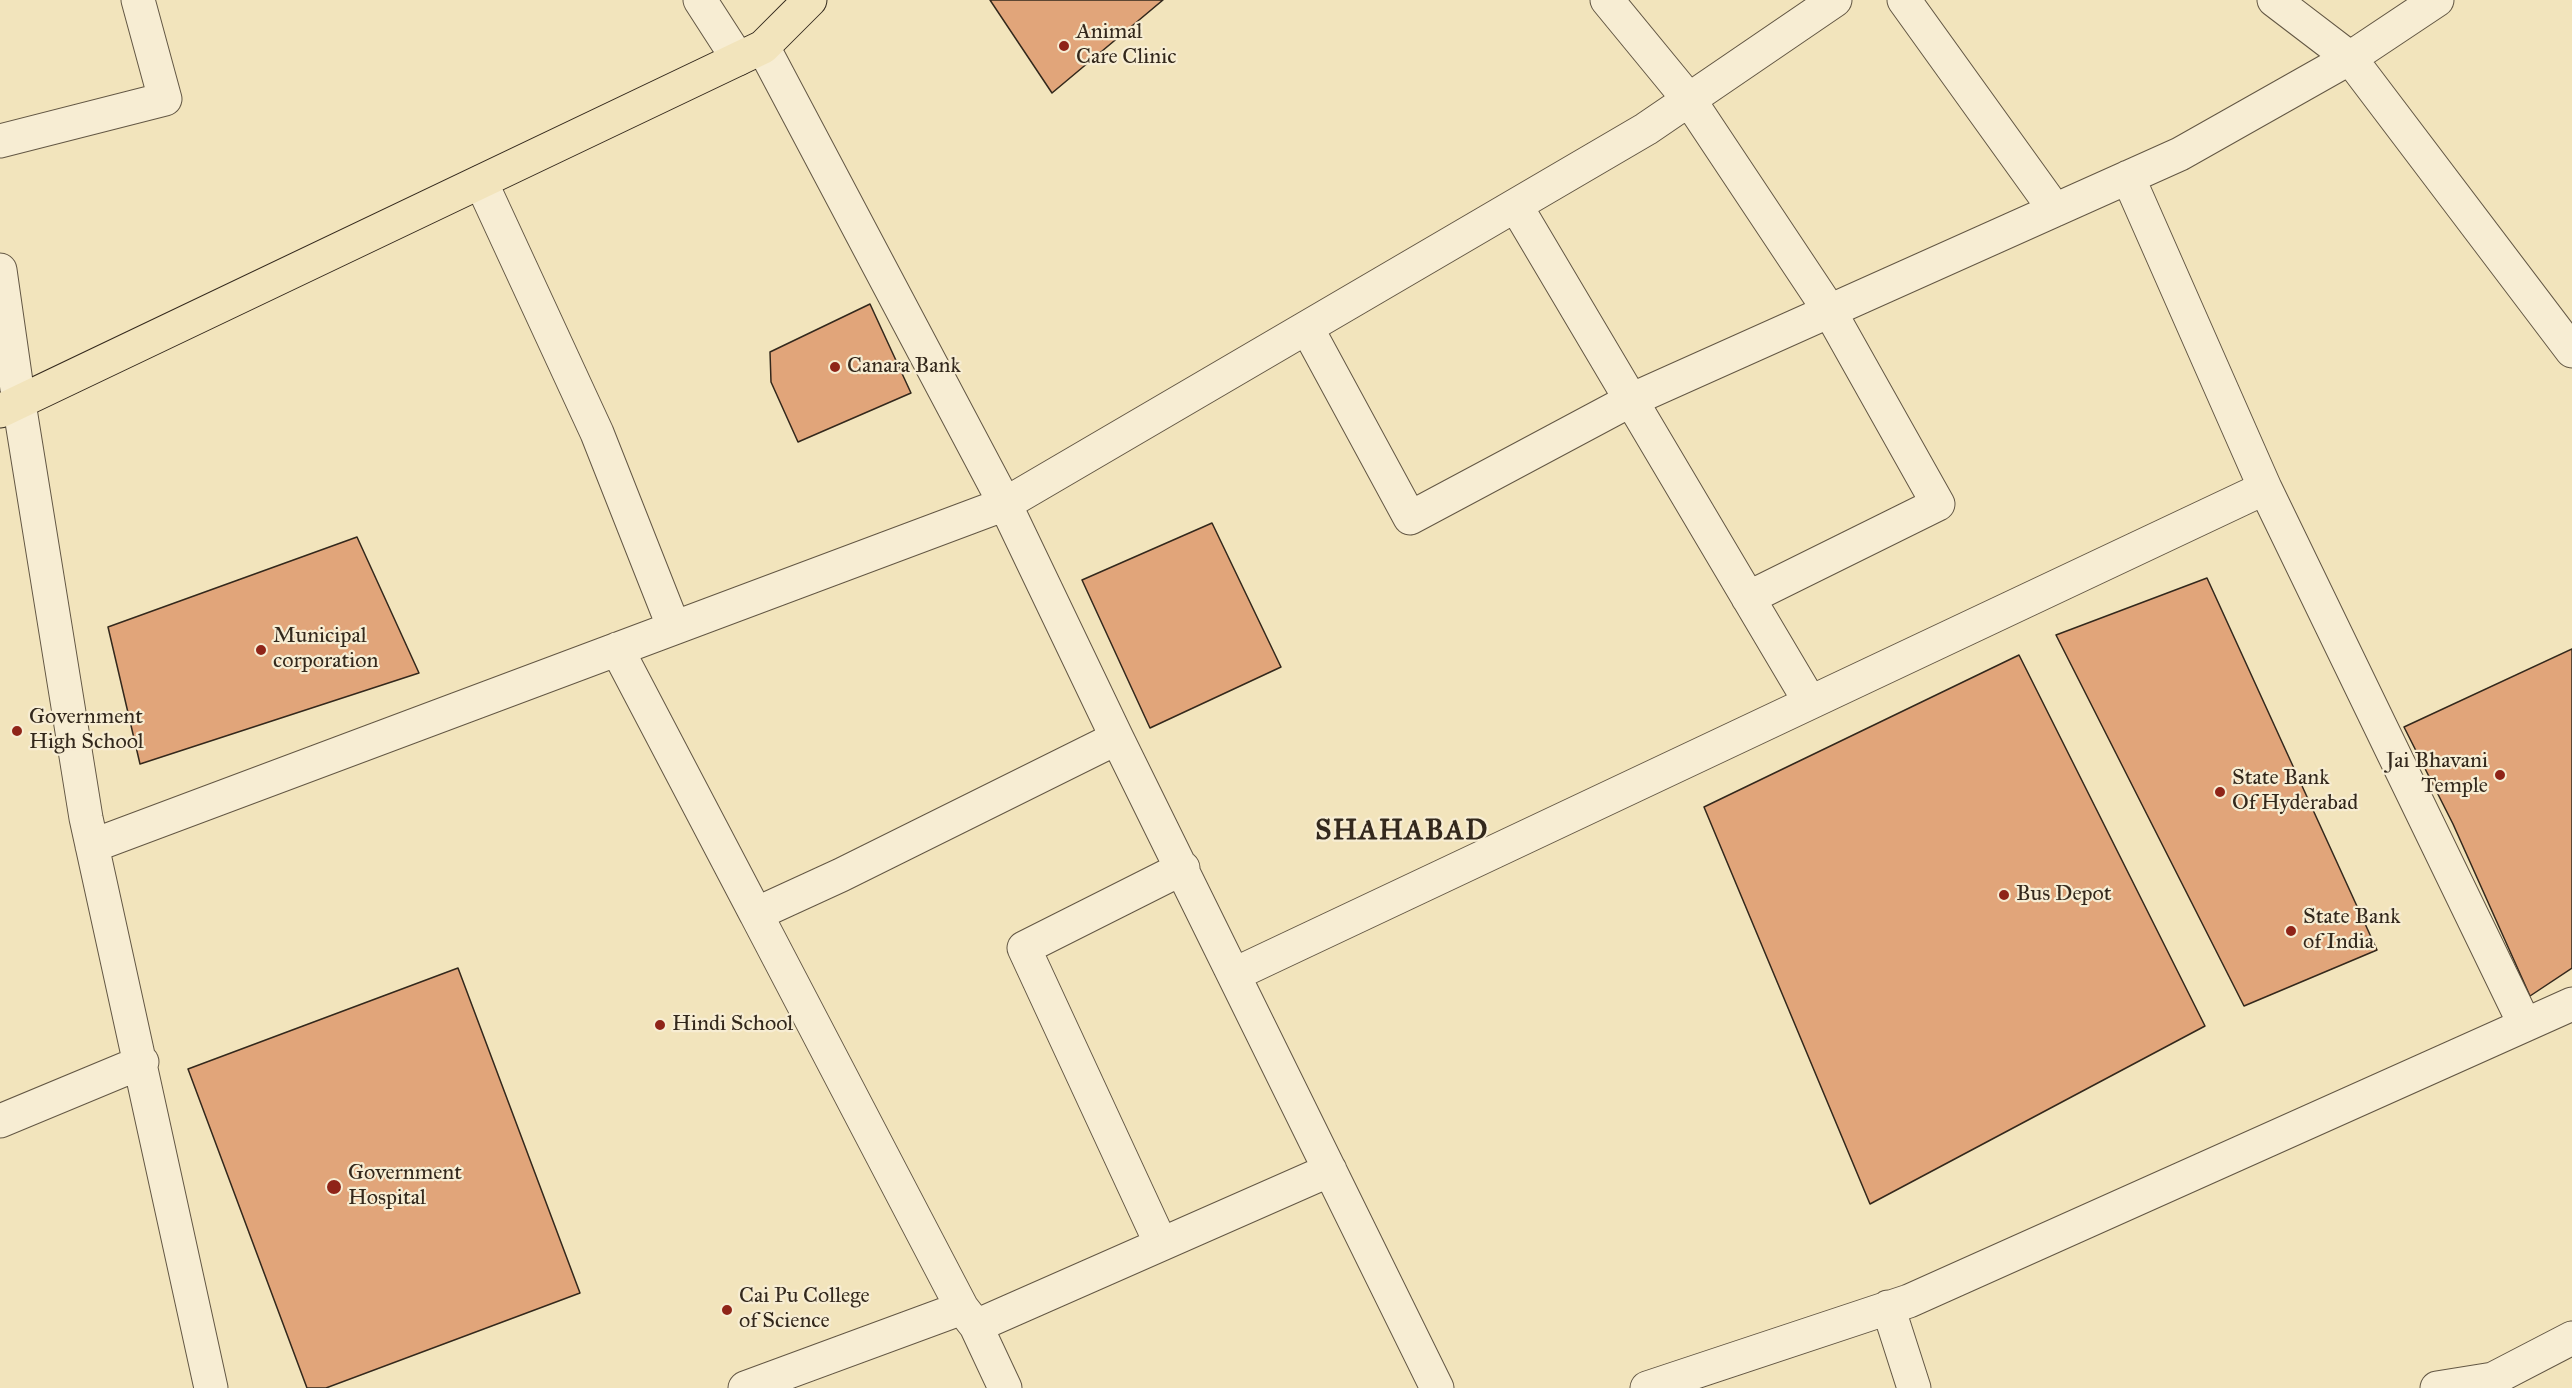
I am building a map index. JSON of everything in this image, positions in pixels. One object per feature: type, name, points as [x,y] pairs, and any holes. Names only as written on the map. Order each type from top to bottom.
[{"type":"main road","points":[[9,407],[751,53],[810,0]]},
{"type":"street","points":[[0,141],[165,99],[138,0]]},
{"type":"street","points":[[700,0],[751,53],[1005,504],[1117,738],[1437,1388]]},
{"type":"street","points":[[1607,0],[1690,101],[1829,310],[1938,504],[1748,598]]},
{"type":"street","points":[[92,846],[1005,504],[1516,206],[1690,101],[1835,0]]},
{"type":"street","points":[[1904,0],[2055,210]]},
{"type":"street","points":[[2274,0],[2350,58],[2572,351]]},
{"type":"street","points":[[1307,328],[1410,518],[1631,400],[2180,154],[2350,58],[2436,0]]},
{"type":"street","points":[[2128,177],[2265,488],[2525,1025]]},
{"type":"street","points":[[481,182],[597,433],[674,628]]},
{"type":"street","points":[[1516,206],[1810,702]]},
{"type":"street","points":[[0,270],[9,407],[92,846],[142,1062],[211,1388]]},
{"type":"street","points":[[1235,974],[2265,488]]},
{"type":"street","points":[[617,649],[1005,1388]]},
{"type":"street","points":[[756,914],[841,875],[1117,738]]},
{"type":"street","points":[[1161,1244],[1024,948],[1183,868]]},
{"type":"street","points":[[1647,1388],[1909,1300],[2572,1004]]},
{"type":"street","points":[[0,1121],[142,1062]]},
{"type":"street","points":[[745,1388],[969,1317],[1161,1244],[1330,1170]]},
{"type":"street","points":[[1888,1307],[1914,1388]]},
{"type":"street","points":[[2437,1388],[2493,1379],[2572,1338]]},
{"type":"building","name":"Animal Care Clinic","points":[[990,0],[1163,0],[1052,93]]},
{"type":"building","name":"Canara Bank","points":[[870,304],[911,393],[798,442],[771,382],[770,352]]},
{"type":"building","points":[[1212,523],[1281,667],[1150,728],[1082,580]]},
{"type":"building","name":"Municipal corporation","points":[[357,537],[419,673],[140,764],[108,627]]},
{"type":"building","name":"State Bank Of Hyderabad","points":[[2207,578],[2377,950],[2244,1006],[2056,635]]},
{"type":"building","name":"Jai Bhavani Temple","points":[[2572,649],[2572,968],[2530,996],[2453,824],[2404,727]]},
{"type":"building","points":[[2019,655],[2205,1026],[1870,1204],[1704,807]]},
{"type":"building","points":[[458,968],[580,1293],[326,1388],[307,1388],[188,1069]]},
{"type":"place","name":"Animal Care Clinic","points":[[1064,46]]},
{"type":"place","name":"Canara Bank","points":[[835,367]]},
{"type":"place","name":"Municipal corporation","points":[[261,650]]},
{"type":"place","name":"Government High School","points":[[17,731]]},
{"type":"place","name":"Jai Bhavani Temple","points":[[2500,775]]},
{"type":"place","name":"State Bank Of Hyderabad","points":[[2220,792]]},
{"type":"place","name":"Bus Depot","points":[[2004,895]]},
{"type":"place","name":"State Bank of India","points":[[2291,931]]},
{"type":"place","name":"Hindi School","points":[[660,1025]]},
{"type":"place","name":"Government Hospital","points":[[334,1187]]},
{"type":"place","name":"Cai Pu College of Science","points":[[727,1310]]},
{"type":"district","name":"SHAHABAD","points":[[1402,832]]}]
